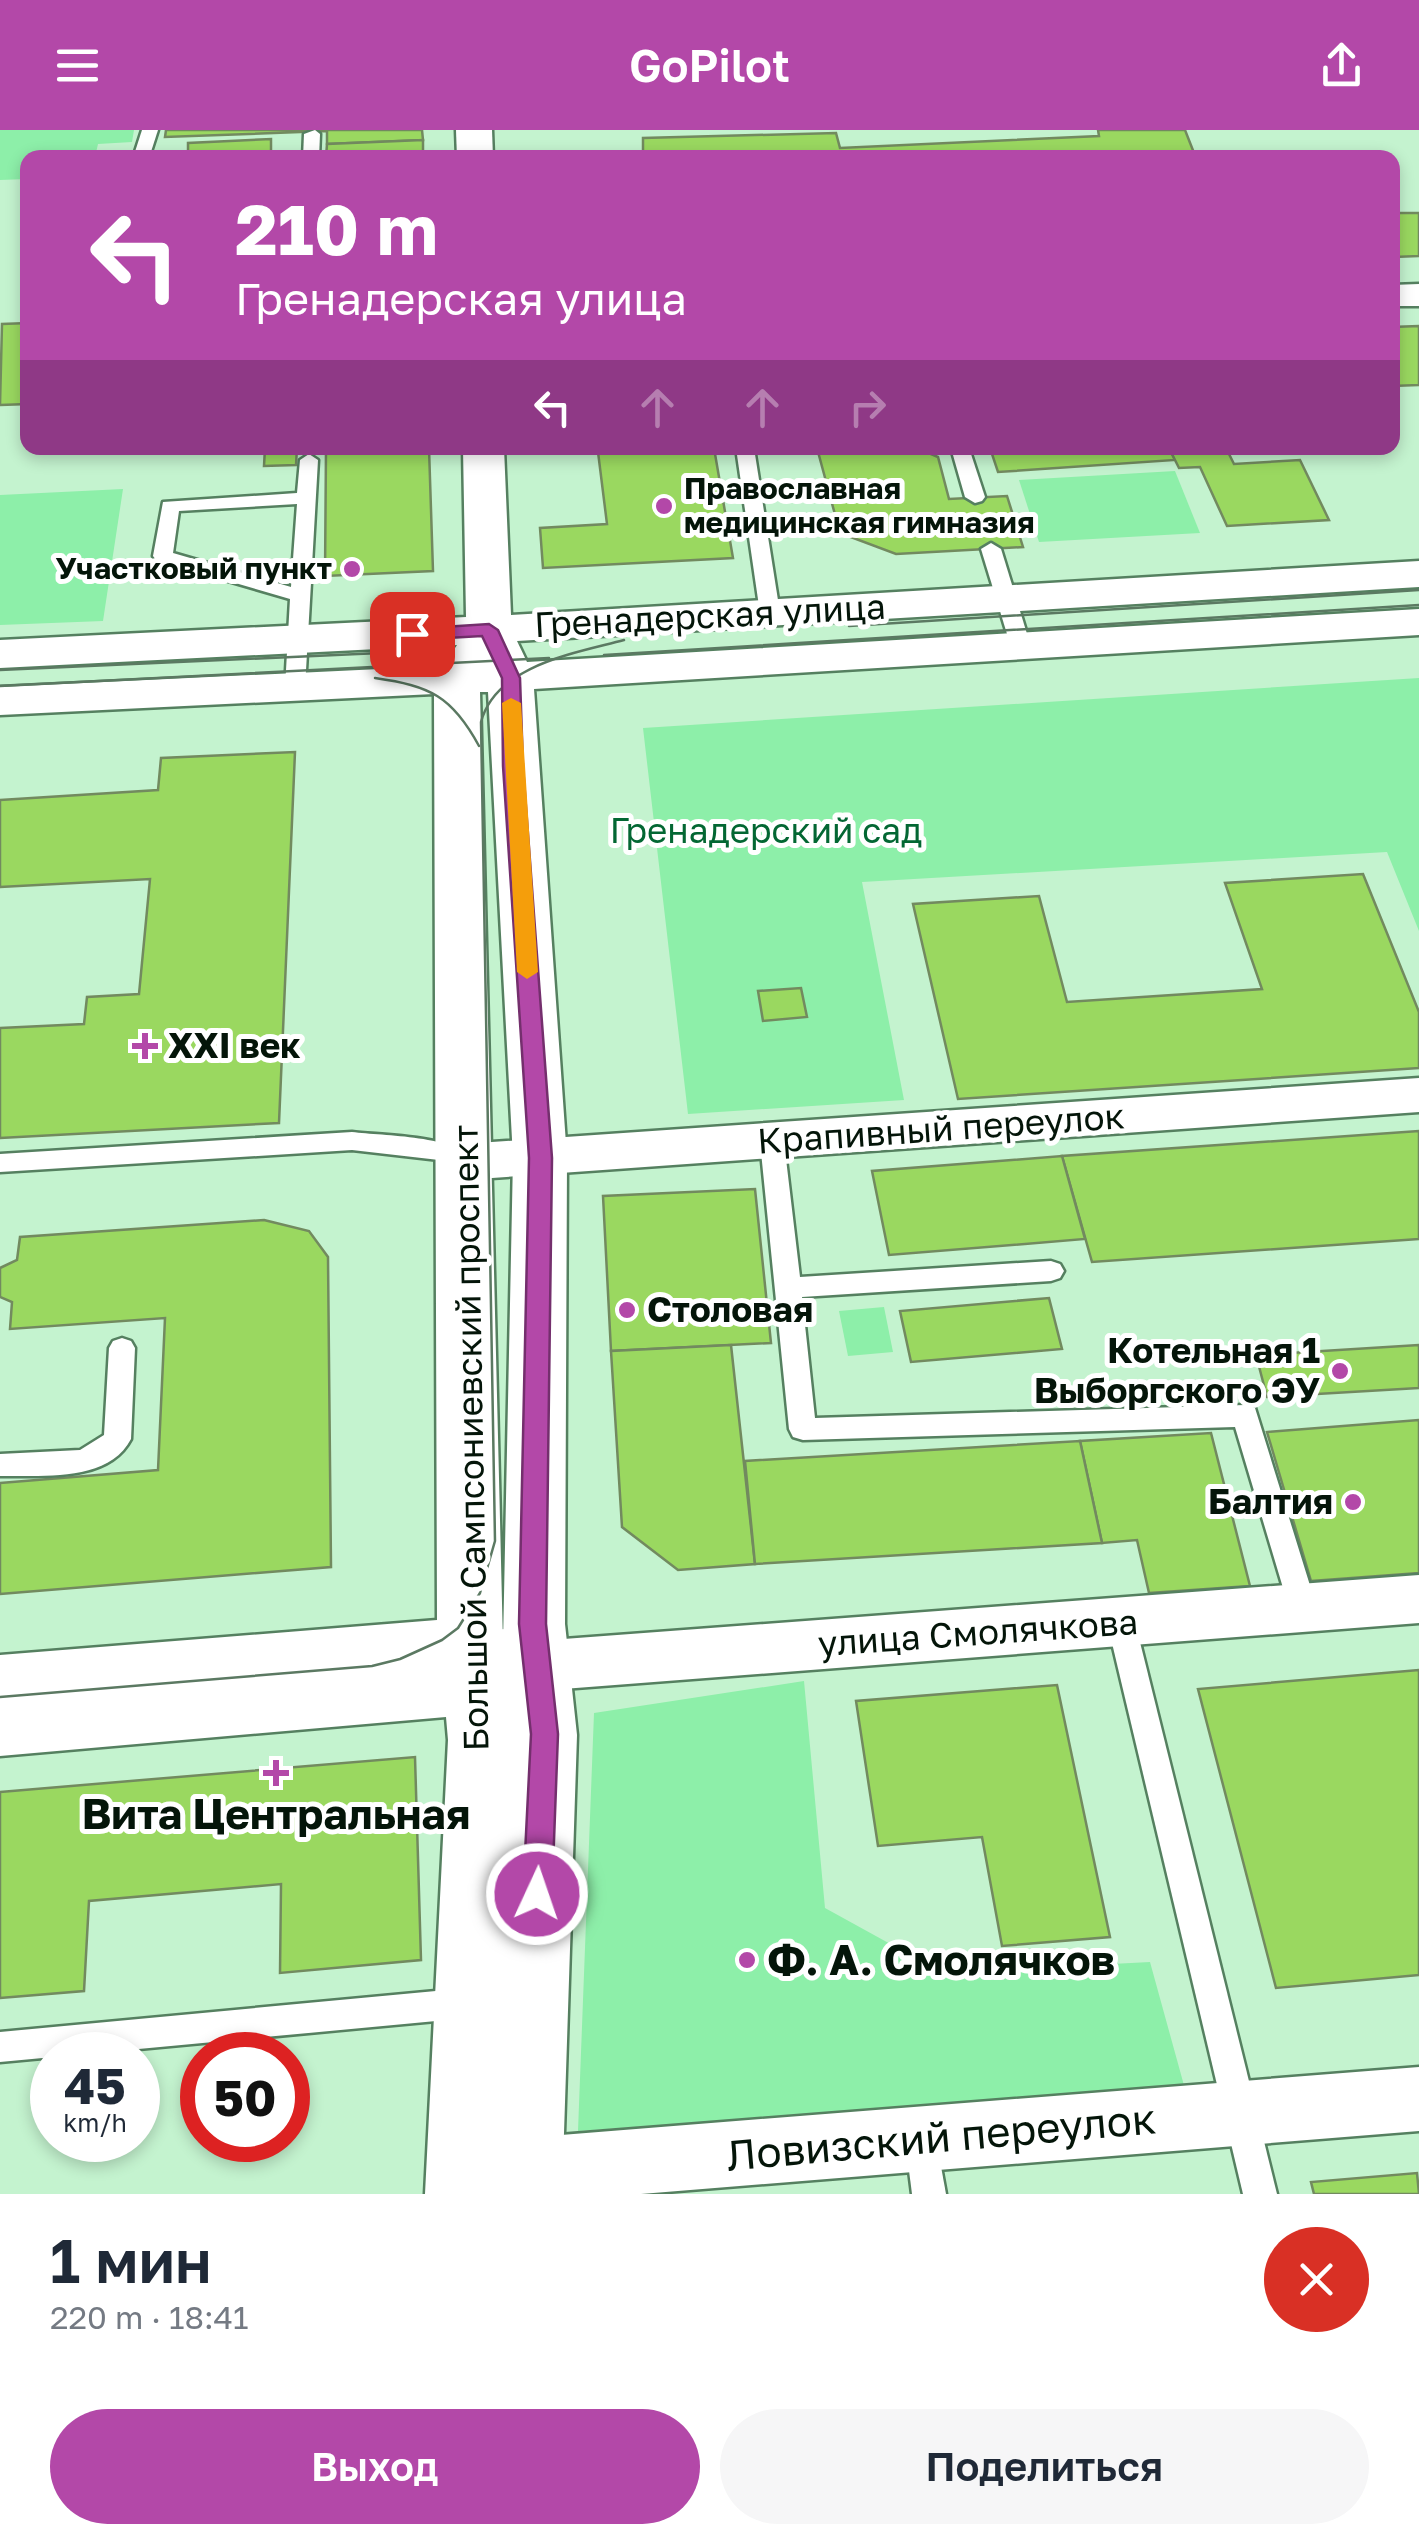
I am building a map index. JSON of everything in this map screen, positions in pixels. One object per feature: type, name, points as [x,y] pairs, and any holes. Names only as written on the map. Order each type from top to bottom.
[{"type":"street","name":"Большой Сампсониевский проспект","points":[[484,455],[513,766],[540,1158],[532,1624],[494,1665]]},
{"type":"street","name":"Гренадерская улица","points":[[0,701],[458,680],[500,654],[770,612],[1419,574]]},
{"type":"street","name":"Гренадерская улица","points":[[0,654],[298,641],[500,654],[1020,647],[1419,622]]},
{"type":"street","name":"Большой Сампсониевский проспект","points":[[458,680],[463,1162],[494,1665],[481,1740],[471,2003],[494,2183]]},
{"type":"street","name":"Крапивный переулок","points":[[463,1162],[1419,1095]]},
{"type":"street","name":"улица Смолячкова","points":[[0,1682],[494,1665],[1419,1599]]},
{"type":"street","name":"Большой Сампсониевский проспект","points":[[494,1665],[544,1734],[494,2183]]},
{"type":"street","name":"улица Смолячкова","points":[[0,1728],[494,1665]]},
{"type":"street","name":"Ловизский переулок","points":[[494,2183],[926,2166],[1242,2113],[1419,2098]]},
{"type":"lane","points":[[311,150],[312,134]]},
{"type":"lane","points":[[745,455],[770,612]]},
{"type":"lane","points":[[962,455],[975,498]]},
{"type":"lane","points":[[295,688],[309,460]]},
{"type":"lane","points":[[301,596],[163,556],[170,506],[307,498]]},
{"type":"lane","points":[[990,549],[1020,647]]},
{"type":"lane","points":[[0,1163],[352,1141],[444,1152],[463,1162]]},
{"type":"lane","points":[[772,1142],[803,1429],[1244,1416],[1303,1608]]},
{"type":"lane","points":[[788,1288],[1050,1271]]},
{"type":"lane","points":[[0,1465],[93,1458],[109,1451],[116,1439],[122,1348]]},
{"type":"lane","points":[[1120,1622],[1260,2194]]},
{"type":"lane","points":[[0,2047],[471,2003]]},
{"type":"green space","points":[[0,130],[134,130],[132,142],[98,144],[97,150],[20,150],[20,179],[0,180]]},
{"type":"green space","points":[[1175,471],[1200,533],[1039,542],[1019,480]]},
{"type":"green space","points":[[123,489],[103,621],[0,625],[0,495]]},
{"type":"green space","name":"Гренадерский сад","points":[[1419,678],[1419,931],[1387,852],[862,882],[904,1100],[688,1114],[643,728]]},
{"type":"green space","points":[[884,1307],[893,1352],[848,1356],[839,1311]]},
{"type":"green space","points":[[804,1681],[825,1908],[943,1973],[1150,1962],[1185,2089],[578,2131],[594,1713]]},
{"type":"building","points":[[166,130],[422,130],[423,140],[327,144],[327,131],[165,137]]},
{"type":"building","points":[[1098,130],[1185,130],[1193,150],[643,150],[643,138],[836,133],[840,148],[1099,136]]},
{"type":"building","points":[[271,139],[271,150],[188,150],[188,143]]},
{"type":"building","points":[[423,140],[423,150],[327,150],[327,144]]},
{"type":"building","points":[[1400,213],[1419,213],[1419,256],[1400,257]]},
{"type":"building","points":[[20,323],[20,404],[0,405],[2,324]]},
{"type":"building","points":[[1419,326],[1419,385],[1400,386],[1400,327]]},
{"type":"building","points":[[265,455],[297,455],[296,465],[264,466]]},
{"type":"building","points":[[326,455],[429,455],[433,571],[325,576]]},
{"type":"building","name":"Православная медицинская гимназия","points":[[598,455],[715,455],[733,558],[543,568],[540,528],[607,524]]},
{"type":"building","points":[[819,455],[933,455],[938,457],[949,499],[1007,496],[1023,547],[896,554],[840,533]]},
{"type":"building","points":[[992,455],[1172,455],[1175,460],[998,472]]},
{"type":"building","points":[[1172,455],[1230,455],[1234,464],[1300,460],[1329,520],[1227,526],[1200,467],[1179,468]]},
{"type":"building","points":[[295,752],[279,1123],[0,1138],[0,1028],[84,1024],[87,997],[139,994],[150,879],[0,887],[0,800],[158,790],[161,758]]},
{"type":"building","points":[[1363,874],[1419,1012],[1419,1068],[958,1099],[913,904],[1039,896],[1067,1002],[1262,989],[1225,883]]},
{"type":"building","points":[[801,988],[807,1017],[763,1021],[758,991]]},
{"type":"building","points":[[1419,1131],[1419,1239],[1092,1262],[1062,1156]]},
{"type":"building","points":[[1062,1156],[1085,1239],[889,1255],[872,1171]]},
{"type":"building","points":[[755,1189],[771,1343],[611,1351],[603,1196]]},
{"type":"building","points":[[264,1220],[309,1231],[328,1257],[331,1567],[0,1594],[0,1483],[158,1470],[165,1318],[10,1329],[12,1302],[0,1297],[0,1268],[17,1260],[20,1237]]},
{"type":"building","points":[[1049,1298],[1062,1349],[911,1362],[900,1311]]},
{"type":"building","points":[[731,1345],[755,1564],[678,1570],[622,1527],[611,1351]]},
{"type":"building","name":"Котельная 1 Выборгского ЭУ","points":[[1419,1345],[1419,1388],[1267,1397],[1256,1355]]},
{"type":"building","name":"Балтия","points":[[1419,1420],[1419,1573],[1311,1581],[1267,1432]]},
{"type":"building","points":[[1211,1433],[1250,1586],[1149,1593],[1137,1540],[1102,1543],[1080,1441]]},
{"type":"building","points":[[1080,1441],[1102,1543],[755,1564],[745,1461]]},
{"type":"building","points":[[1419,1670],[1419,1975],[1276,1988],[1198,1689]]},
{"type":"building","points":[[1057,1685],[1110,1937],[1002,1946],[982,1837],[878,1846],[856,1701]]},
{"type":"building","points":[[415,1757],[421,1960],[280,1973],[281,1884],[89,1901],[84,1991],[0,1998],[0,1792]]},
{"type":"building","points":[[1417,2173],[1419,2194],[1314,2194],[1311,2182]]},
{"type":"tram line","points":[[849,626],[1419,590]]},
{"type":"tram line","points":[[604,655],[1419,605]]},
{"type":"tram line","points":[[0,1697],[372,1666],[400,1659],[442,1640],[458,1628],[480,1593],[495,1541],[481,722],[489,703],[520,674],[540,664],[624,640]]},
{"type":"tram line","points":[[0,670],[380,653]]},
{"type":"tram line","points":[[0,686],[549,658]]},
{"type":"tram line","points":[[375,678],[411,685],[438,696],[459,715],[479,746]]},
{"type":"slow traffic","points":[[511,703],[527,972]]},
{"type":"place","name":"Православная медицинская гимназия","points":[[664,506]]},
{"type":"place","name":"Участковый пункт","points":[[352,569]]},
{"type":"place","name":"XXI век","points":[[145,1046]]},
{"type":"place","name":"Столовая","points":[[627,1310]]},
{"type":"place","name":"Котельная 1 Выборгского ЭУ","points":[[1340,1371]]},
{"type":"place","name":"Балтия","points":[[1353,1502]]},
{"type":"place","name":"Вита Центральная","points":[[276,1773]]},
{"type":"place","name":"Ф. А. Смолячков","points":[[747,1960]]},
{"type":"route","points":[[412,634],[489,630],[511,678],[513,766],[540,1158],[532,1624],[544,1734],[537,1894]]}]
